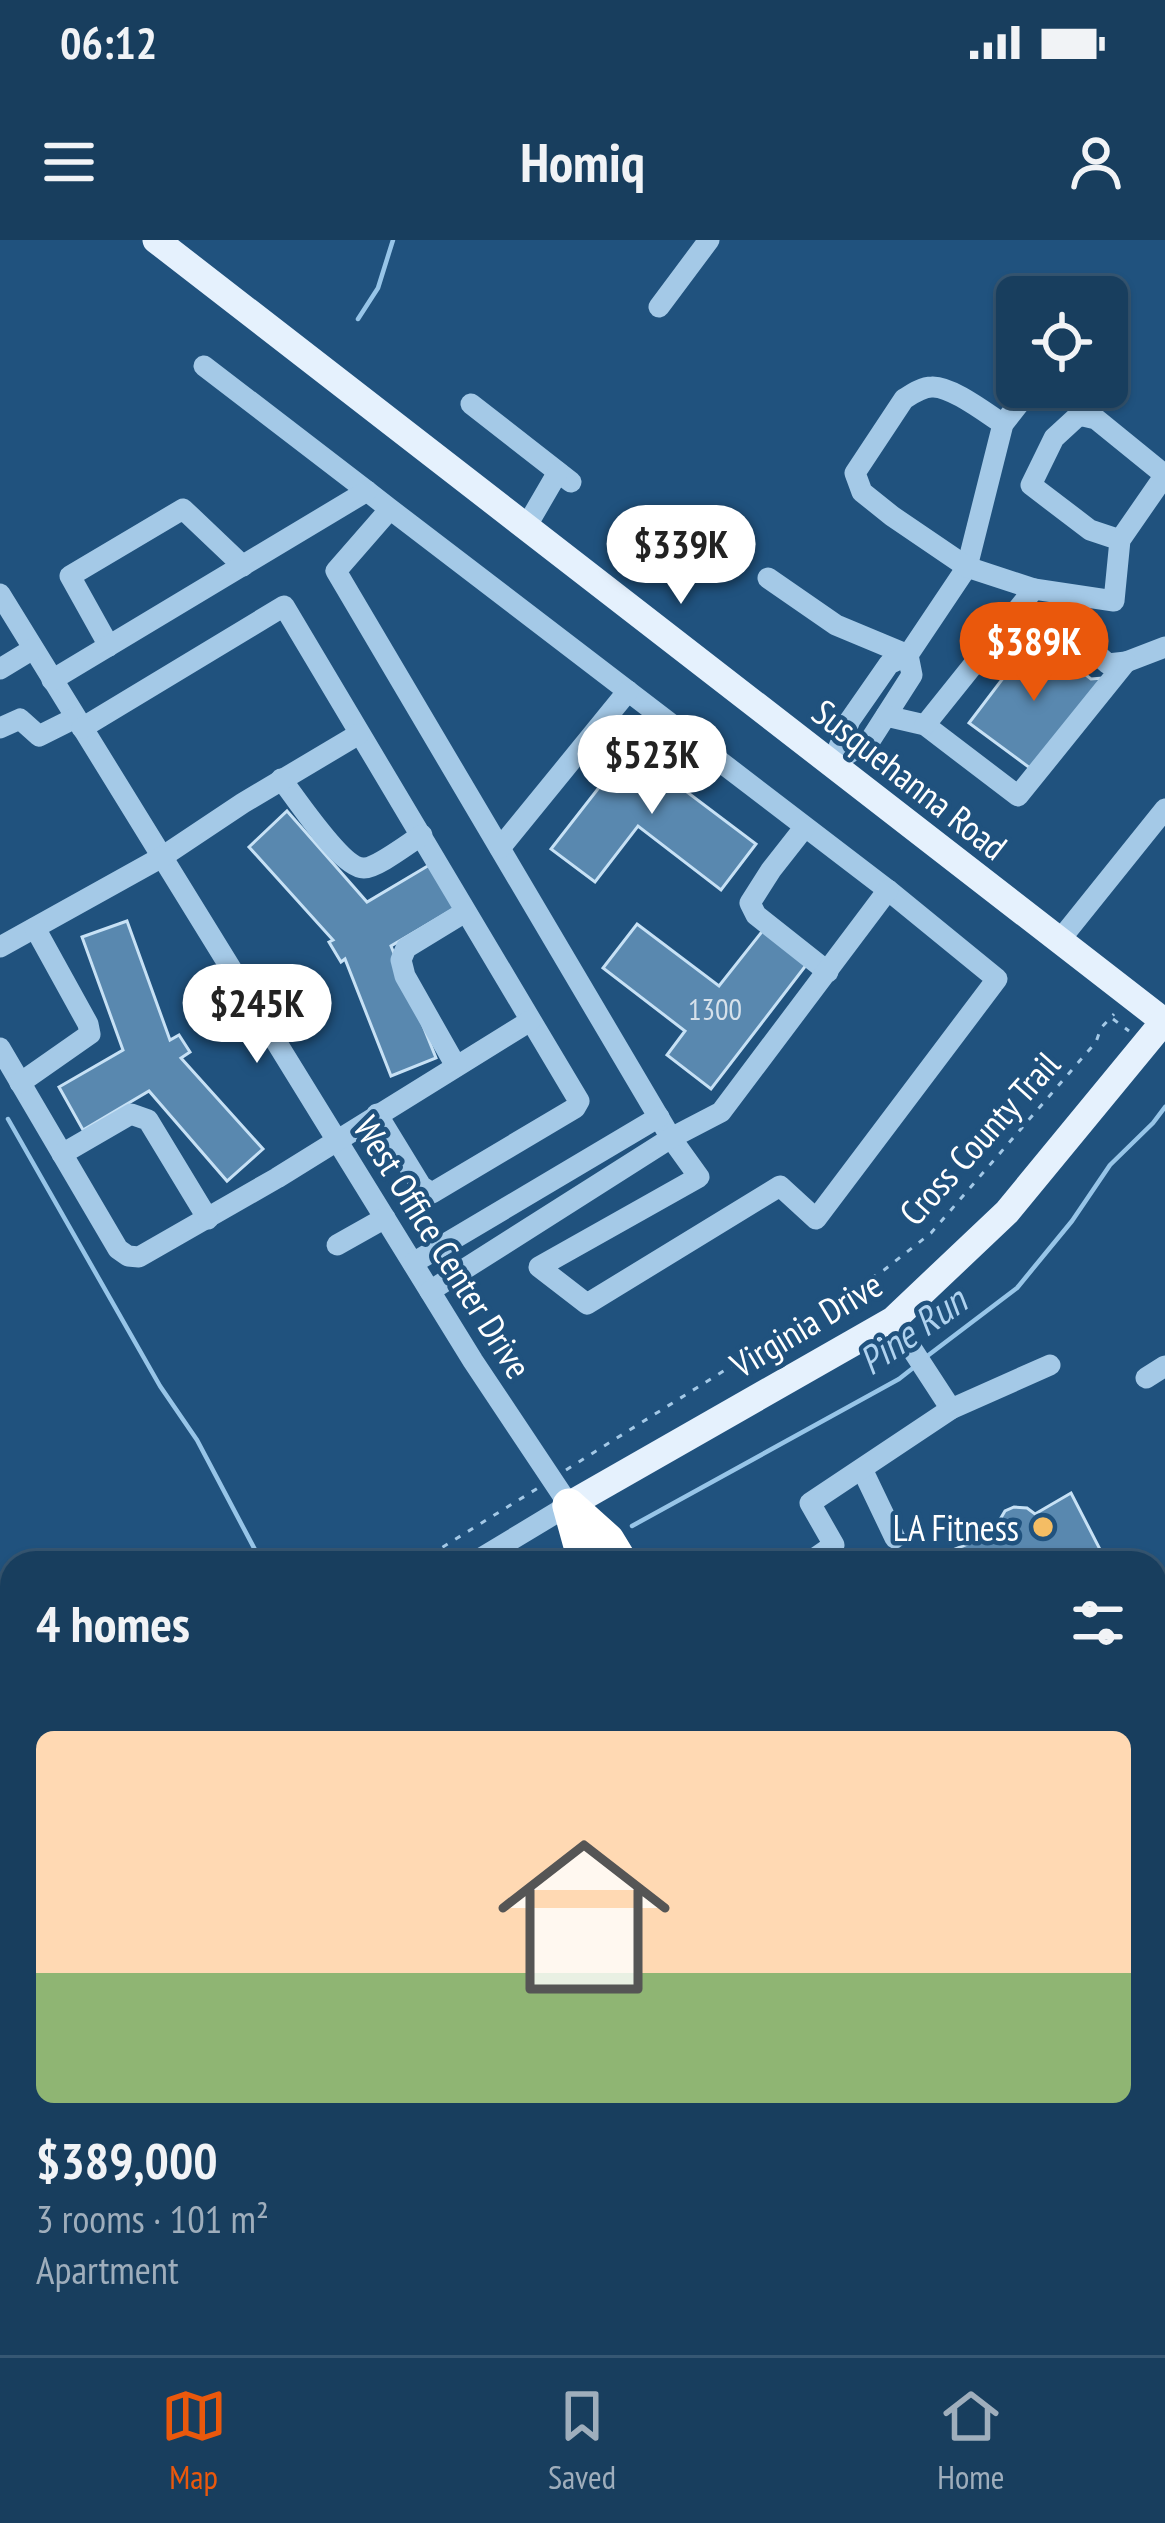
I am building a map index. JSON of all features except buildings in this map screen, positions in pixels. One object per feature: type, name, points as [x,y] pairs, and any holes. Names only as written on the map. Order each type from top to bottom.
[{"type":"highway","points":[[561,1492],[581,1551]]},
{"type":"highway","points":[[561,1492],[615,1551]]},
{"type":"main road","name":"Susquehanna Road","points":[[156,240],[1164,1021]]},
{"type":"main road","name":"Virginia Drive","points":[[561,1492],[893,1320],[1007,1212],[1164,1021]]},
{"type":"street","points":[[659,308],[709,240]]},
{"type":"street","points":[[204,366],[889,890],[997,979],[816,1219],[780,1186],[587,1304],[539,1267],[699,1177],[671,1138],[337,571],[390,509]]},
{"type":"street","points":[[1003,424],[949,391],[933,386],[916,391],[904,399],[855,472],[862,492],[967,567],[1034,589],[1114,602],[1120,540],[1165,475],[1096,419],[1079,415],[1054,438],[1031,485],[1090,530],[1120,540]]},
{"type":"street","points":[[471,404],[565,477],[526,527]]},
{"type":"street","points":[[832,764],[850,720],[889,664],[908,655],[967,567],[1003,424],[1016,408]]},
{"type":"street","points":[[52,680],[367,491]]},
{"type":"street","points":[[109,646],[70,576],[183,509],[243,566]]},
{"type":"street","points":[[768,578],[836,625],[908,655]]},
{"type":"street","points":[[925,725],[1034,589]]},
{"type":"street","name":"West Office Center Drive","points":[[0,594],[430,1292],[561,1492]]},
{"type":"street","points":[[0,728],[20,719],[39,736],[79,723],[284,606],[579,1101],[575,1108],[432,1193],[421,1186],[376,1114]]},
{"type":"street","points":[[1012,617],[1073,634],[1108,664],[1165,647]]},
{"type":"street","points":[[0,668],[33,649]]},
{"type":"street","points":[[832,764],[871,739],[912,675],[908,655]]},
{"type":"street","points":[[886,716],[925,725],[1018,796],[1126,662]]},
{"type":"street","points":[[500,848],[628,691]]},
{"type":"street","points":[[0,947],[162,857],[359,734]]},
{"type":"street","points":[[281,779],[353,866],[372,866],[422,835]]},
{"type":"street","points":[[1059,941],[1165,809]]},
{"type":"street","points":[[804,828],[750,903],[756,915],[828,972]]},
{"type":"street","points":[[430,1292],[671,1138],[721,1112],[889,890]]},
{"type":"street","points":[[456,1066],[405,976],[401,960],[406,948],[465,912]]},
{"type":"street","points":[[20,1083],[90,1034],[35,928]]},
{"type":"street","points":[[0,1048],[118,1249],[128,1256],[145,1256],[530,1021]]},
{"type":"street","points":[[62,1154],[131,1114],[148,1120],[208,1219]]},
{"type":"street","points":[[413,1263],[659,1117]]},
{"type":"street","points":[[337,1246],[385,1218]]},
{"type":"street","points":[[893,1320],[951,1409]]},
{"type":"street","points":[[825,1551],[834,1545],[810,1504],[951,1409],[1049,1365]]},
{"type":"street","points":[[862,1469],[895,1538]]},
{"type":"street","name":"Virginia Drive","points":[[487,1551],[561,1492]]},
{"type":"path","name":"Cross County Trail","points":[[441,1551],[561,1492],[931,1233],[1132,995]]},
{"type":"waterway","points":[[358,319],[378,288],[393,240]]},
{"type":"waterway","name":"Pine Run","points":[[926,1357],[1017,1288],[1110,1165],[1165,1107]]},
{"type":"waterway","points":[[8,1119],[160,1386],[197,1440],[256,1551]]},
{"type":"waterway","name":"Pine Run","points":[[632,1526],[913,1368]]},
{"type":"place","name":"LA Fitness","points":[[1043,1527]]}]
